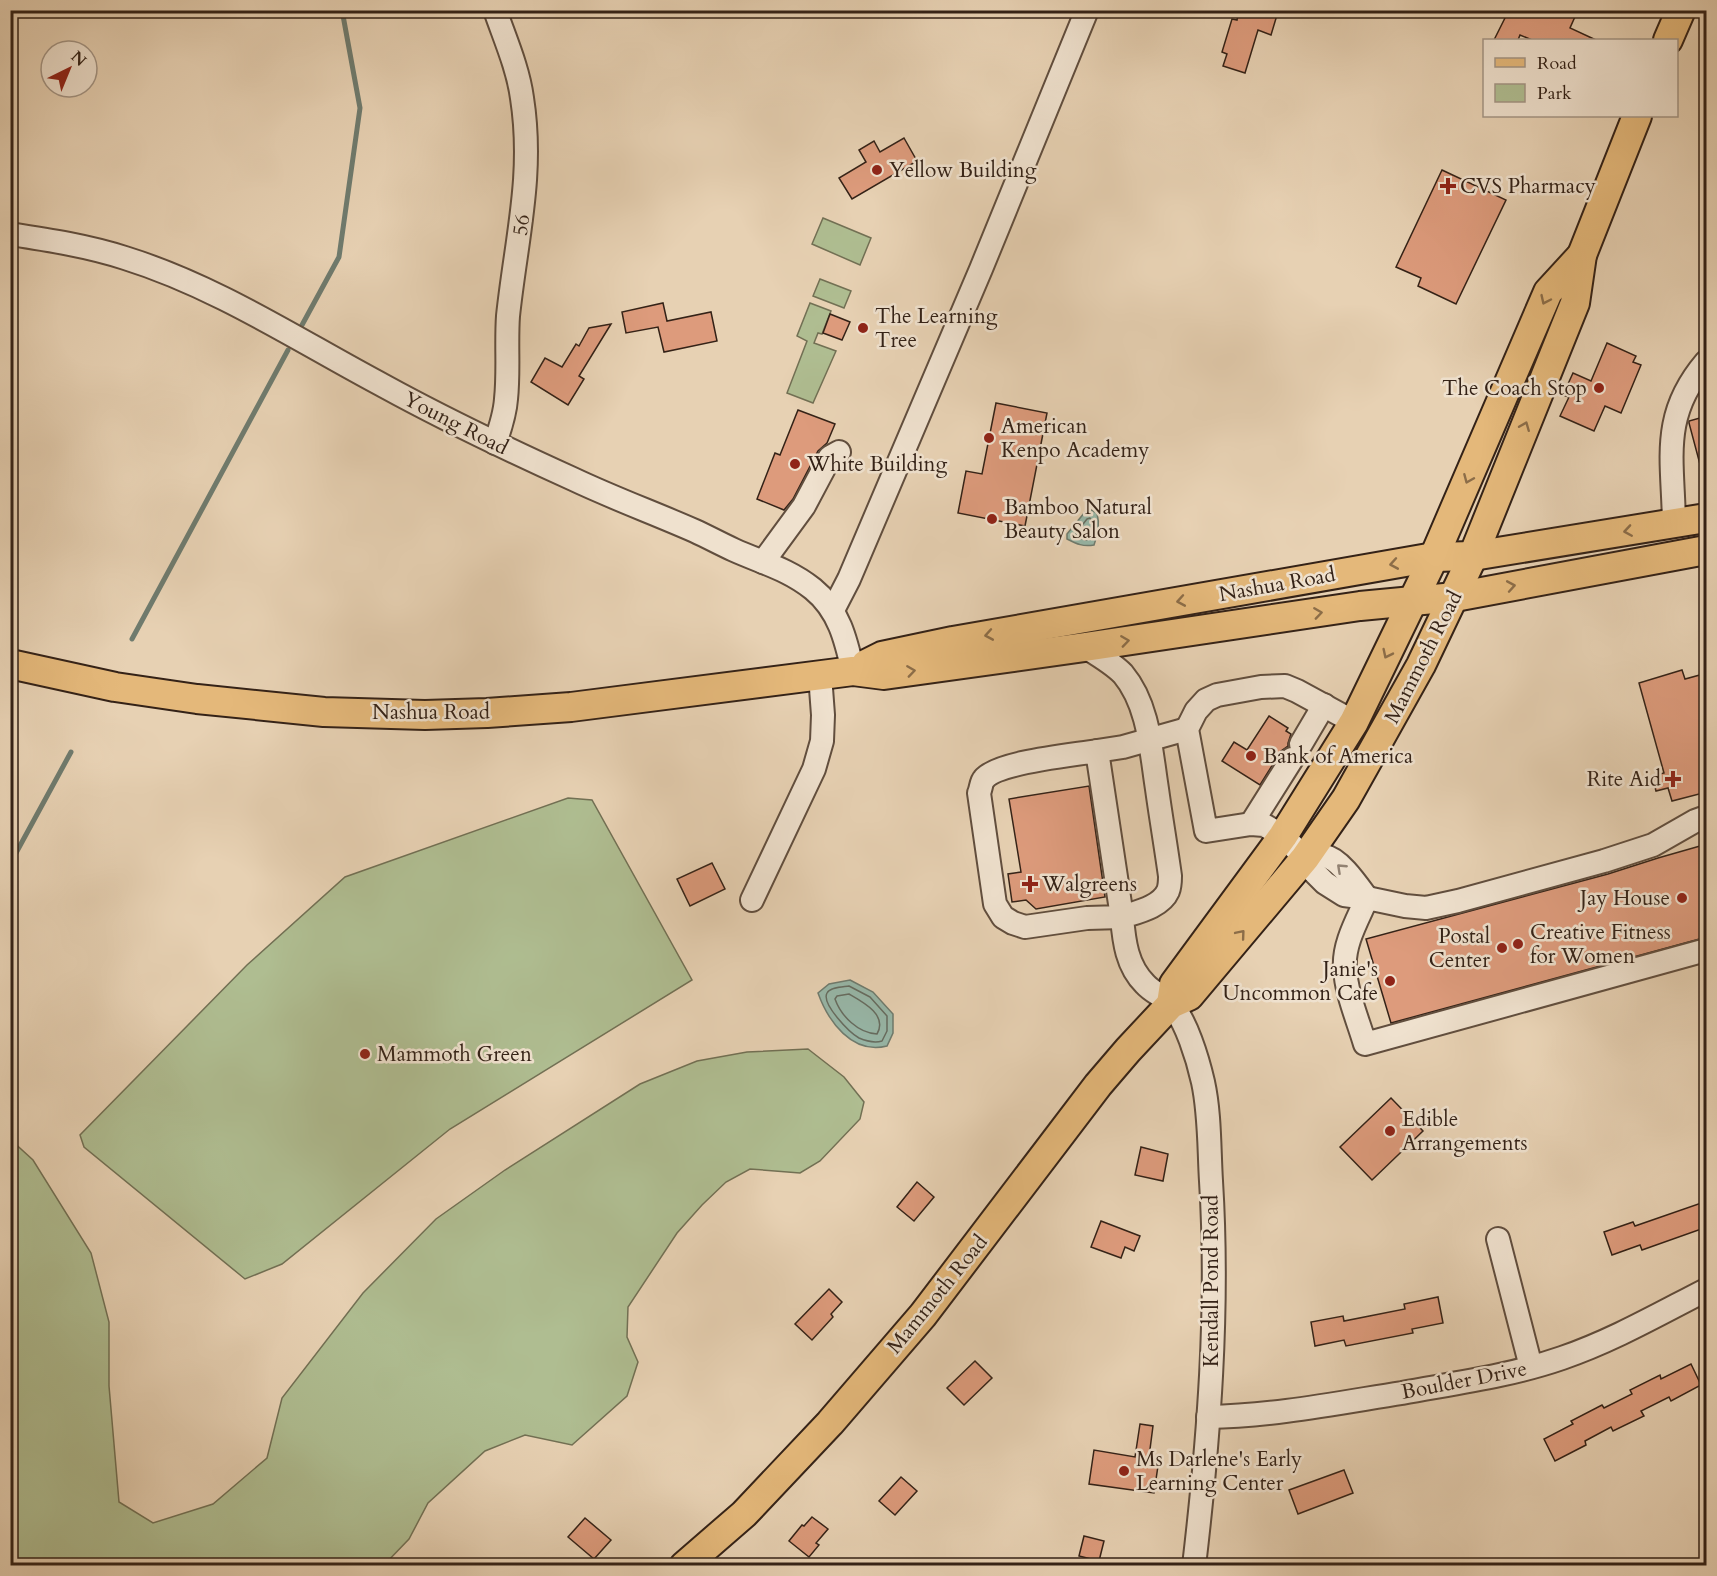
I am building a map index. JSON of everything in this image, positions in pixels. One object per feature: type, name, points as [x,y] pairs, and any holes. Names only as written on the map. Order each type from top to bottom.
[{"type":"main road","points":[[1668,39],[1681,10]]},
{"type":"main road","name":"Mammoth Road","points":[[684,1566],[744,1514],[830,1423],[923,1315],[1098,1085],[1171,1004],[1189,996],[1305,858],[1346,799],[1421,665],[1473,556],[1575,303],[1582,255],[1637,117]]},
{"type":"main road","name":"Mammoth Road","points":[[1171,1004],[1174,984],[1283,836],[1354,722],[1434,557],[1548,292],[1582,255]]},
{"type":"main road","name":"Nashua Road","points":[[10,664],[115,687],[197,699],[324,712],[425,715],[488,713],[571,706],[853,670],[882,656],[953,641],[1434,557],[1473,556],[1707,518]]},
{"type":"main road","name":"Nashua Road","points":[[853,670],[884,675],[1360,606],[1455,597],[1704,555]]},
{"type":"street","name":"56","points":[[495,10],[512,56],[522,96],[527,136],[525,197],[508,318],[506,400],[502,424],[495,443]]},
{"type":"street","points":[[833,610],[849,579],[962,313],[1087,10]]},
{"type":"street","name":"Young Road","points":[[10,234],[44,239],[125,258],[202,288],[385,387],[495,443],[593,489],[790,573],[815,591],[833,610],[847,644],[853,670]]},
{"type":"street","points":[[1674,523],[1671,448],[1674,425],[1679,405],[1688,385],[1707,362]]},
{"type":"street","points":[[763,562],[804,506],[830,458],[839,452]]},
{"type":"street","points":[[1085,647],[1112,664],[1123,675],[1141,706],[1149,739],[1170,876],[1169,890],[1163,899],[1153,906],[1122,917],[1088,918],[1025,927],[1003,917],[995,904],[980,793],[983,780],[992,773],[1015,764],[1123,747],[1149,739],[1187,729]]},
{"type":"street","points":[[752,900],[814,769],[822,741],[820,675]]},
{"type":"street","points":[[1354,722],[1285,686],[1261,687],[1217,695],[1206,700],[1196,711],[1187,729],[1206,831],[1251,824],[1264,825],[1283,836],[1305,858],[1326,856],[1337,863],[1355,881],[1367,898],[1426,908],[1643,849],[1707,817]]},
{"type":"street","points":[[1251,824],[1324,705]]},
{"type":"street","points":[[1097,751],[1124,943],[1129,961],[1146,986],[1171,1004]]},
{"type":"street","points":[[1367,898],[1351,936],[1346,952],[1345,967],[1349,990],[1365,1044],[1707,950]]},
{"type":"street","name":"Kendall Pond Road","points":[[1171,1004],[1187,1030],[1203,1084],[1208,1116],[1213,1227],[1213,1339],[1194,1566]]},
{"type":"street","points":[[1497,1239],[1531,1367]]},
{"type":"street","name":"Boulder Drive","points":[[1208,1417],[1239,1417],[1319,1407],[1480,1379],[1531,1367],[1601,1344],[1707,1290]]},
{"type":"green space","points":[[823,218],[871,238],[860,265],[812,244]]},
{"type":"green space","points":[[820,279],[851,291],[844,308],[813,296]]},
{"type":"green space","points":[[810,303],[831,311],[822,334],[818,333],[814,343],[836,351],[813,403],[787,393],[807,341],[797,336]]},
{"type":"green space","name":"Mammoth Green","points":[[568,798],[592,800],[692,980],[450,1129],[282,1264],[245,1279],[84,1147],[80,1135],[247,965],[345,877]]},
{"type":"green space","points":[[808,1049],[844,1077],[864,1102],[860,1119],[820,1161],[800,1173],[750,1169],[726,1182],[677,1233],[628,1307],[627,1337],[638,1362],[627,1396],[572,1445],[525,1435],[485,1451],[428,1503],[409,1539],[384,1565],[11,1565],[11,1140],[33,1160],[91,1253],[109,1322],[109,1386],[119,1502],[153,1523],[213,1504],[267,1458],[282,1398],[363,1293],[436,1219],[505,1170],[640,1084],[697,1061],[747,1052]]},
{"type":"water","points":[[1091,510],[1097,513],[1098,521],[1094,545],[1080,545],[1067,539],[1067,534],[1085,512]]},
{"type":"water","points":[[850,980],[873,992],[893,1014],[893,1033],[887,1046],[874,1047],[852,1041],[835,1024],[822,1004],[818,993],[829,984]]},
{"type":"building","points":[[1239,10],[1264,10],[1277,15],[1271,35],[1258,30],[1245,73],[1223,66],[1227,54],[1222,52],[1232,19],[1237,20]]},
{"type":"building","points":[[1509,10],[1516,10],[1529,17],[1532,10],[1578,10],[1570,28],[1594,39],[1530,39],[1520,35],[1518,39],[1494,39]]},
{"type":"building","name":"Yellow Building","points":[[904,138],[917,161],[852,199],[839,178],[866,162],[859,150],[874,141],[880,152]]},
{"type":"building","name":"CVS Pharmacy","points":[[1442,170],[1506,200],[1456,304],[1418,286],[1421,278],[1396,267]]},
{"type":"building","points":[[663,303],[667,321],[711,312],[717,341],[664,352],[658,327],[626,333],[622,312]]},
{"type":"building","points":[[830,314],[850,322],[842,340],[823,333]]},
{"type":"building","points":[[611,324],[579,376],[584,379],[568,405],[531,382],[545,358],[562,367],[576,344],[579,346],[589,328]]},
{"type":"building","name":"The Coach Stop","points":[[1607,343],[1636,356],[1633,362],[1641,365],[1621,413],[1605,406],[1594,431],[1560,416],[1569,397],[1563,395],[1573,373],[1591,381]]},
{"type":"building","points":[[996,403],[1047,413],[1025,526],[958,513],[966,471],[982,474]]},
{"type":"building","name":"White Building","points":[[798,410],[835,424],[827,443],[818,451],[793,499],[784,510],[757,499],[775,453],[780,455]]},
{"type":"building","points":[[1707,416],[1707,471],[1702,472],[1689,421]]},
{"type":"building","name":"Rite Aid","points":[[1682,670],[1685,679],[1707,673],[1707,792],[1672,801],[1668,788],[1656,791],[1652,776],[1664,773],[1639,683]]},
{"type":"building","name":"Bank of America","points":[[1269,716],[1288,728],[1286,731],[1291,734],[1288,746],[1281,751],[1260,785],[1222,761],[1234,742],[1247,750]]},
{"type":"building","name":"Walgreens","points":[[1089,786],[1105,897],[1036,909],[1026,900],[1012,902],[1008,874],[1021,872],[1009,799]]},
{"type":"building","points":[[1707,844],[1707,937],[1391,1023],[1366,939],[1608,874]]},
{"type":"building","points":[[712,863],[725,889],[690,906],[677,879]]},
{"type":"building","points":[[1391,1098],[1423,1131],[1372,1180],[1340,1147]]},
{"type":"building","points":[[1141,1147],[1168,1154],[1163,1181],[1135,1175]]},
{"type":"building","points":[[917,1182],[934,1197],[914,1221],[897,1207]]},
{"type":"building","points":[[1707,1201],[1707,1227],[1642,1250],[1640,1245],[1612,1255],[1604,1232],[1633,1222],[1635,1226]]},
{"type":"building","points":[[1101,1221],[1140,1236],[1134,1251],[1125,1247],[1121,1258],[1091,1247]]},
{"type":"building","points":[[829,1289],[842,1302],[831,1314],[833,1317],[812,1340],[795,1324]]},
{"type":"building","points":[[1438,1297],[1443,1323],[1412,1329],[1413,1333],[1346,1346],[1344,1340],[1315,1346],[1311,1322],[1343,1316],[1344,1321],[1405,1309],[1404,1304]]},
{"type":"building","points":[[975,1361],[992,1378],[964,1405],[947,1388]]},
{"type":"building","points":[[1691,1364],[1701,1385],[1671,1401],[1669,1397],[1641,1411],[1644,1416],[1613,1431],[1611,1427],[1585,1441],[1586,1445],[1555,1461],[1544,1439],[1573,1424],[1571,1421],[1602,1405],[1604,1408],[1632,1394],[1630,1390],[1660,1375],[1661,1379]]},
{"type":"building","name":"Ms Darlene's Early Learning Center","points":[[1140,1424],[1153,1426],[1149,1457],[1159,1459],[1154,1493],[1089,1484],[1094,1450],[1135,1457]]},
{"type":"building","points":[[1344,1470],[1353,1493],[1298,1514],[1289,1490]]},
{"type":"building","points":[[901,1477],[917,1491],[895,1515],[879,1501]]},
{"type":"building","points":[[812,1517],[828,1529],[816,1543],[819,1545],[809,1557],[789,1541]]},
{"type":"building","points":[[585,1518],[611,1540],[594,1559],[568,1537]]},
{"type":"building","points":[[1084,1536],[1104,1541],[1099,1561],[1079,1556]]},
{"type":"waterway","points":[[302,325],[339,257],[360,108],[342,10]]},
{"type":"waterway","points":[[132,639],[288,350]]},
{"type":"waterway","points":[[10,864],[71,752]]},
{"type":"place","name":"Yellow Building","points":[[877,170]]},
{"type":"place","name":"CVS Pharmacy","points":[[1448,186]]},
{"type":"place","name":"The Learning Tree","points":[[863,328]]},
{"type":"place","name":"The Coach Stop","points":[[1599,388]]},
{"type":"place","name":"American Kenpo Academy","points":[[989,438]]},
{"type":"place","name":"White Building","points":[[795,464]]},
{"type":"place","name":"Bamboo Natural Beauty Salon","points":[[992,519]]},
{"type":"place","name":"Bank of America","points":[[1251,756]]},
{"type":"place","name":"Rite Aid","points":[[1673,779]]},
{"type":"place","name":"Walgreens","points":[[1030,884]]},
{"type":"place","name":"Jay House","points":[[1682,898]]},
{"type":"place","name":"Creative Fitness for Women","points":[[1518,944]]},
{"type":"place","name":"Postal Center","points":[[1502,948]]},
{"type":"place","name":"Janie's Uncommon Cafe","points":[[1390,981]]},
{"type":"place","name":"Mammoth Green","points":[[365,1054]]},
{"type":"place","name":"Edible Arrangements","points":[[1390,1131]]},
{"type":"place","name":"Ms Darlene's Early Learning Center","points":[[1124,1471]]}]
